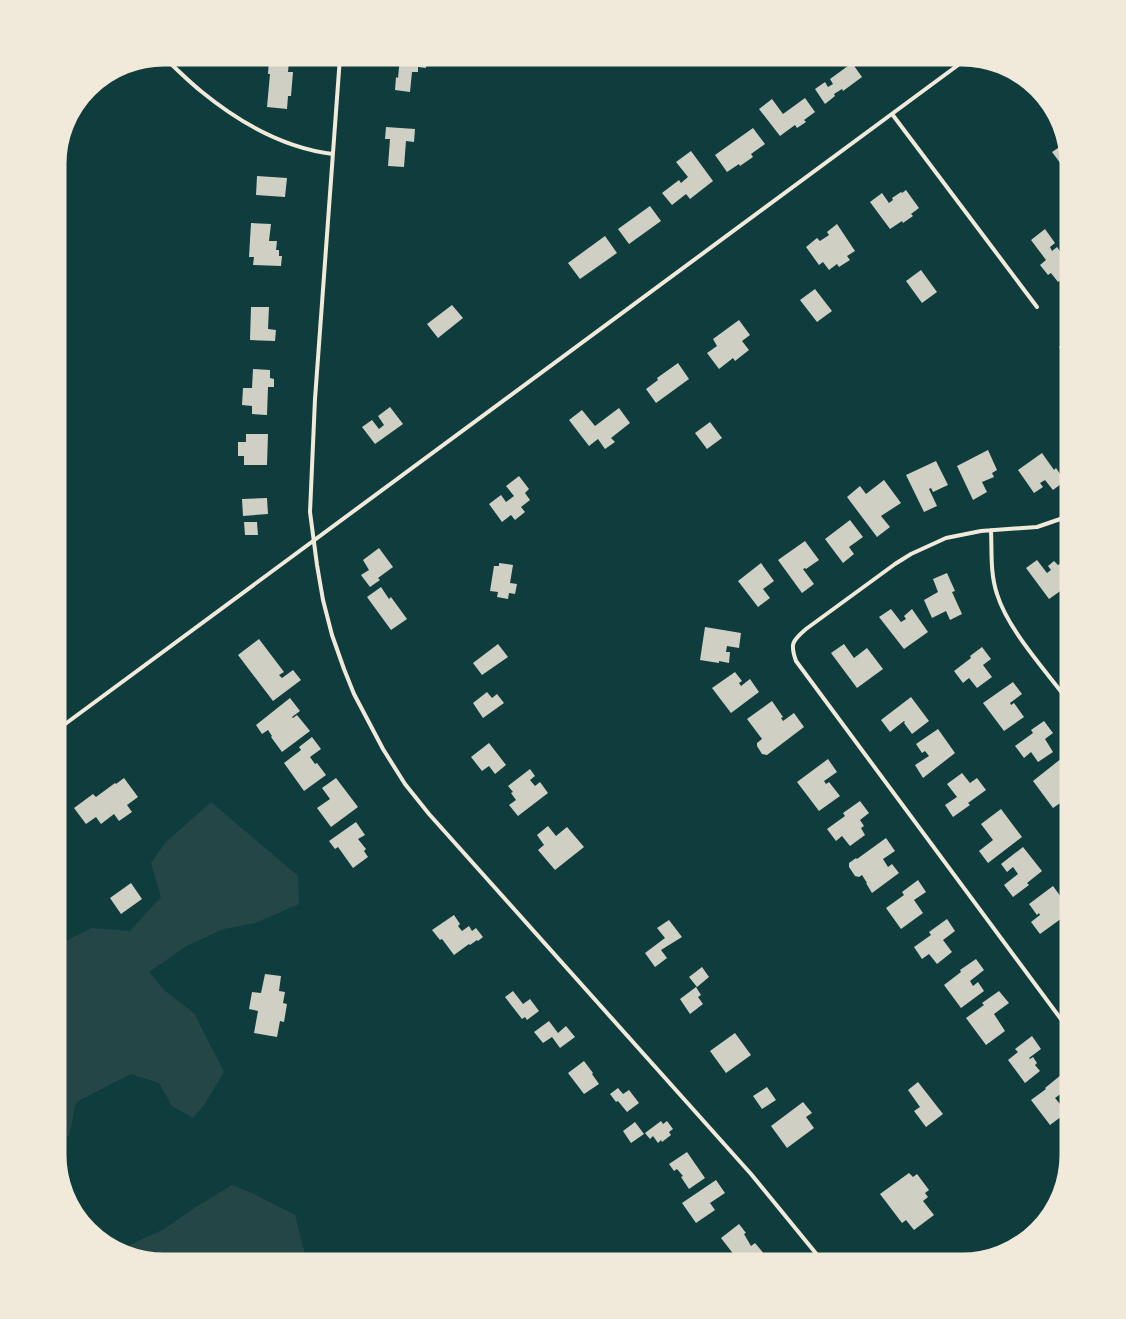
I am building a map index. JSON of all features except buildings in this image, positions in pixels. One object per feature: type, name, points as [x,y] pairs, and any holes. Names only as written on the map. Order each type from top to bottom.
[{"type":"street","points":[[171,64],[212,100],[228,112],[258,130],[283,142],[314,152],[333,154]]},
{"type":"street","points":[[339,64],[315,399],[310,512],[323,600],[332,635],[354,694],[370,726],[405,784],[455,844],[751,1174],[817,1255]]},
{"type":"street","points":[[64,725],[960,64]]},
{"type":"street","points":[[892,114],[1037,307]]},
{"type":"street","points":[[1062,518],[1037,527],[966,533],[946,538],[911,554],[806,629],[795,639],[792,645],[796,661],[1062,1021]]},
{"type":"street","points":[[991,530],[992,569],[997,594],[1003,610],[1062,693]]},
{"type":"shaded area","points":[[211,802],[298,876],[299,904],[255,923],[224,929],[188,945],[149,972],[165,991],[194,1013],[224,1072],[204,1105],[193,1118],[172,1106],[159,1083],[131,1074],[80,1100],[75,1105],[70,1134],[64,1140],[64,942],[91,928],[130,931],[161,897],[151,863],[165,843]]},
{"type":"shaded area","points":[[232,1185],[252,1193],[295,1215],[305,1255],[157,1255],[125,1247],[164,1229]]}]
